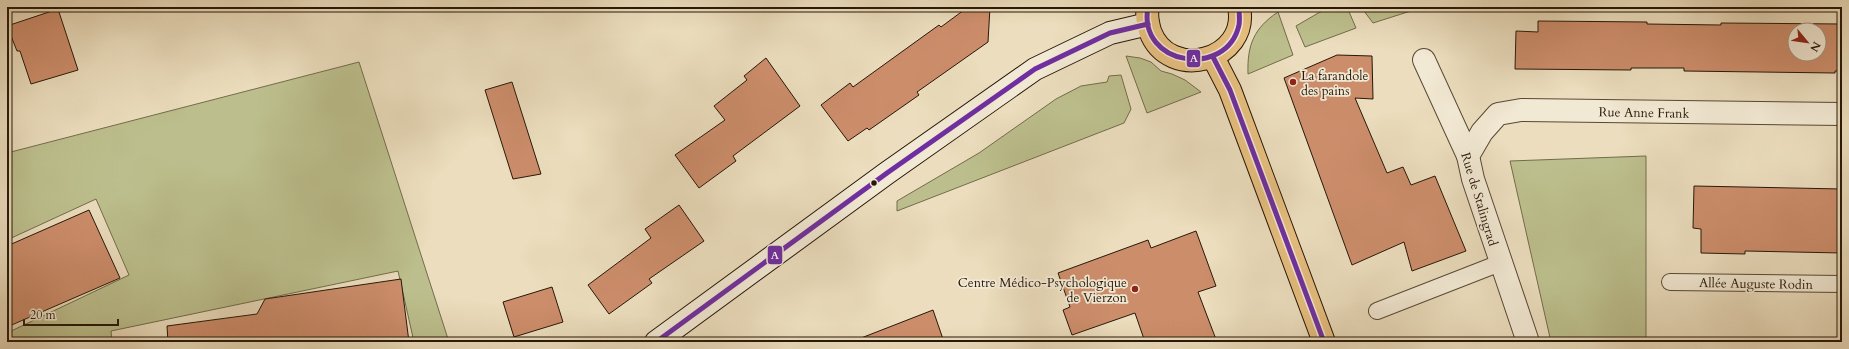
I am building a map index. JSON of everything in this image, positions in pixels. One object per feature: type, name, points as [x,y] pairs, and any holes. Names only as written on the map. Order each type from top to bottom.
[{"type":"main road","points":[[1148,15],[1152,37],[1161,48],[1172,56],[1186,61],[1200,61],[1213,57],[1224,49],[1233,39],[1239,26],[1239,7]]},
{"type":"main road","points":[[1213,57],[1230,90],[1324,342]]},
{"type":"street","points":[[656,342],[887,172],[1035,69],[1148,15]]},
{"type":"street","name":"Rue de Stalingrad","points":[[1424,60],[1468,156],[1473,179],[1500,263],[1528,342]]},
{"type":"street","name":"Rue Anne Frank","points":[[1468,156],[1482,132],[1498,114],[1520,110],[1842,114]]},
{"type":"lane","points":[[1377,311],[1500,263]]},
{"type":"lane","name":"Allée Auguste Rodin","points":[[1670,282],[1842,284]]},
{"type":"green space","points":[[1338,7],[1347,7],[1356,28],[1305,47],[1296,26],[1320,12]]},
{"type":"green space","points":[[1367,7],[1417,7],[1417,9],[1373,23],[1364,11]]},
{"type":"green space","points":[[1278,12],[1293,55],[1248,74],[1249,54],[1254,38],[1263,24]]},
{"type":"green space","points":[[1126,56],[1140,58],[1151,62],[1161,71],[1185,80],[1201,92],[1147,113]]},
{"type":"green space","points":[[359,62],[449,342],[414,342],[398,271],[111,331],[112,342],[7,342],[7,333],[129,275],[96,199],[7,240],[7,153]]},
{"type":"green space","points":[[1121,75],[1131,109],[1124,123],[897,211],[897,201],[979,153],[1056,99],[1081,86],[1107,82],[1109,76]]},
{"type":"green space","points":[[1646,156],[1646,342],[1551,342],[1510,161]]},
{"type":"building","points":[[968,7],[990,7],[988,42],[917,92],[919,95],[869,130],[867,128],[848,141],[821,105],[850,83],[853,87],[939,25],[941,27]]},
{"type":"building","points":[[58,9],[78,70],[31,84],[20,51],[17,51],[7,26]]},
{"type":"building","points":[[1538,21],[1647,22],[1647,24],[1721,25],[1721,23],[1787,24],[1787,62],[1827,62],[1827,24],[1842,24],[1842,71],[1835,71],[1835,73],[1684,71],[1684,68],[1631,68],[1631,70],[1515,69],[1516,31],[1538,32]]},
{"type":"building","points":[[1337,55],[1372,56],[1373,99],[1355,98],[1387,173],[1403,167],[1411,185],[1435,176],[1466,251],[1412,271],[1404,242],[1352,265],[1284,78]]},
{"type":"building","points":[[766,58],[800,106],[733,156],[736,161],[699,188],[675,155],[725,120],[714,106],[747,80],[744,76]]},
{"type":"building","points":[[512,82],[541,174],[513,179],[485,90]]},
{"type":"building","points":[[1694,186],[1842,189],[1842,253],[1745,251],[1745,254],[1701,253],[1701,229],[1693,228]]},
{"type":"building","points":[[679,205],[704,241],[649,279],[652,283],[609,314],[588,285],[651,238],[645,229]]},
{"type":"building","points":[[89,210],[120,278],[7,327],[7,246]]},
{"type":"building","name":"Centre Médico-Psychologique de Vierzon","points":[[1196,231],[1216,286],[1198,292],[1217,342],[1145,342],[1135,313],[1072,335],[1063,310],[1070,307],[1058,273],[1148,240],[1151,248]]},
{"type":"building","points":[[401,279],[409,342],[168,342],[167,326],[257,314],[265,299]]},
{"type":"building","points":[[552,287],[563,322],[514,337],[503,302]]},
{"type":"building","points":[[933,310],[944,342],[857,342],[856,340]]},
{"type":"transit line","name":"A","points":[[1148,7],[1148,27],[1156,42],[1169,53],[1185,58],[1202,59],[1218,53],[1231,42],[1239,25],[1239,7]]},
{"type":"transit line","name":"A","points":[[656,342],[887,173],[1035,69],[1110,33],[1148,24]]},
{"type":"transit line","name":"A","points":[[1213,57],[1230,90],[1324,342]]},
{"type":"place","name":"La farandole des pains","points":[[1293,82]]},
{"type":"place","name":"Centre Médico-Psychologique de Vierzon","points":[[1135,289]]}]
